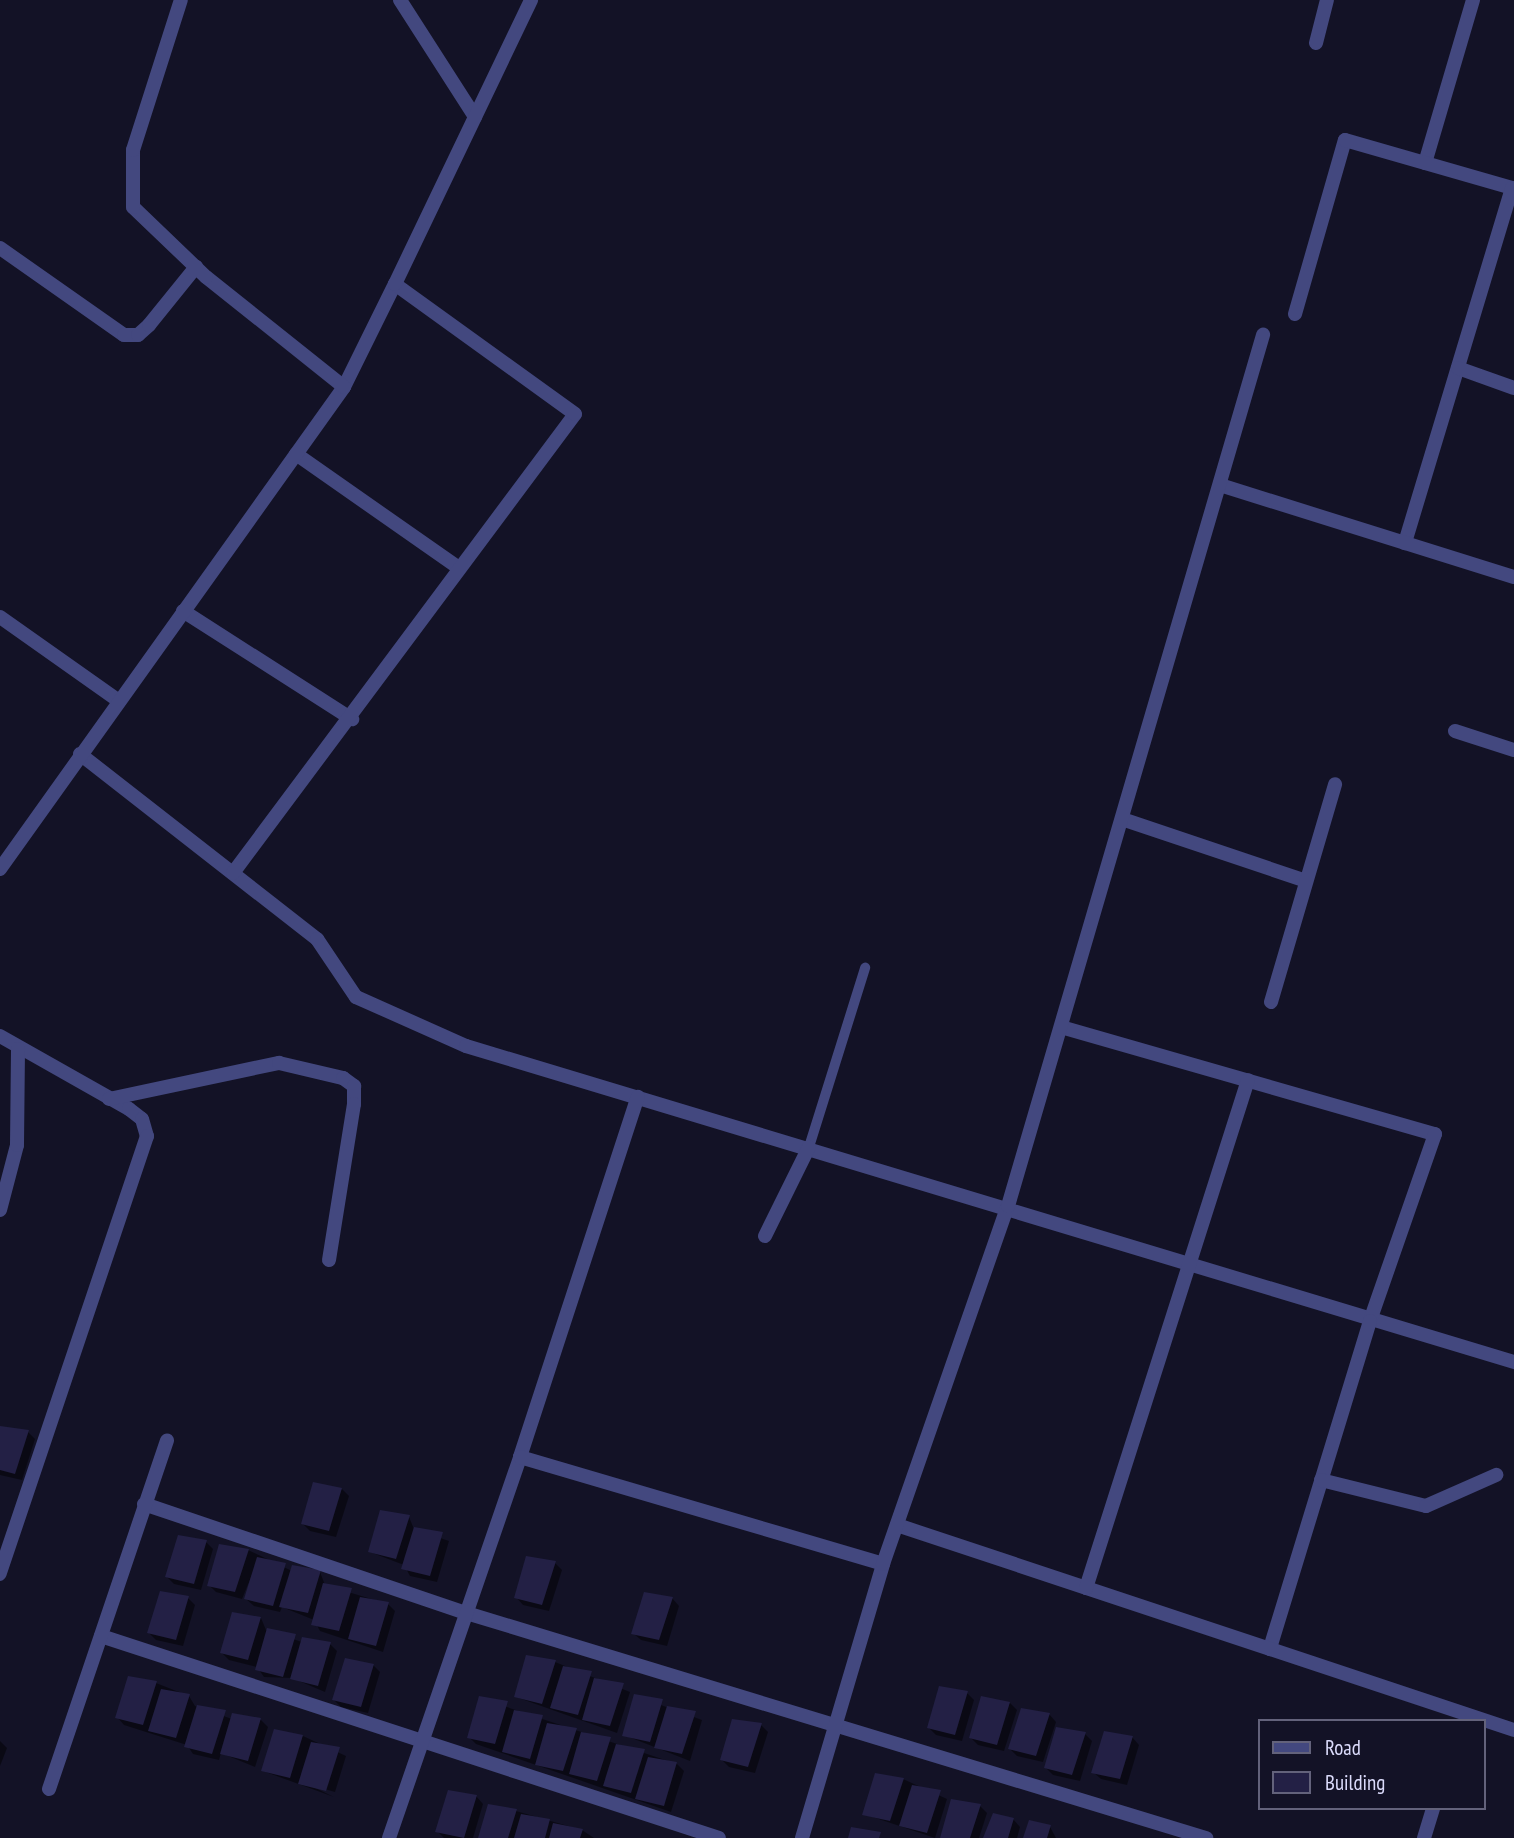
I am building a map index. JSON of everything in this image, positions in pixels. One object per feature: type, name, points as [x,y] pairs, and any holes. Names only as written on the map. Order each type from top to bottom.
[{"type":"street","points":[[181,0],[133,150],[133,207],[196,267],[344,387]]},
{"type":"street","points":[[400,0],[475,117]]},
{"type":"street","points":[[0,869],[344,387],[531,0]]},
{"type":"street","points":[[1316,43],[1327,0]]},
{"type":"street","points":[[1425,163],[1473,0]]},
{"type":"street","points":[[1295,314],[1345,140],[1512,188],[1405,543]]},
{"type":"street","points":[[0,248],[124,335],[138,335],[149,325],[196,267]]},
{"type":"street","points":[[233,873],[352,719],[456,566],[575,414],[395,284]]},
{"type":"street","points":[[802,1838],[883,1564],[1008,1206],[1263,335]]},
{"type":"street","points":[[1458,368],[1514,388]]},
{"type":"street","points":[[296,454],[456,566]]},
{"type":"street","points":[[1220,485],[1514,577]]},
{"type":"street","points":[[183,611],[352,719]]},
{"type":"street","points":[[0,617],[119,701]]},
{"type":"street","points":[[1455,731],[1514,750]]},
{"type":"street","points":[[80,754],[317,939],[356,997],[466,1046],[1008,1206],[1370,1321],[1514,1362]]},
{"type":"street","points":[[1270,1002],[1335,784]]},
{"type":"street","points":[[1122,819],[1306,881]]},
{"type":"street","points":[[1061,1027],[1436,1134],[1370,1321],[1270,1649]]},
{"type":"street","points":[[0,1036],[18,1049],[142,1119],[143,1158],[0,1574]]},
{"type":"street","points":[[0,1210],[17,1145],[18,1049]]},
{"type":"street","points":[[109,1099],[279,1063],[343,1078],[354,1086],[354,1104],[329,1260]]},
{"type":"street","points":[[1086,1588],[1187,1263],[1248,1080]]},
{"type":"street","points":[[389,1838],[419,1739],[520,1457],[638,1097]]},
{"type":"street","points":[[765,1236],[809,1147]]},
{"type":"street","points":[[49,1789],[167,1440]]},
{"type":"street","points":[[520,1457],[883,1564]]},
{"type":"street","points":[[1321,1480],[1426,1506],[1496,1475]]},
{"type":"street","points":[[144,1503],[463,1612],[836,1722],[1206,1838]]},
{"type":"street","points":[[897,1525],[1270,1649],[1460,1717]]},
{"type":"street","points":[[101,1636],[719,1838]]},
{"type":"street","points":[[1486,1723],[1514,1730]]},
{"type":"street","points":[[1424,1838],[1432,1810]]},
{"type":"lane","points":[[809,1147],[865,968]]},
{"type":"building","points":[[0,1426],[29,1430],[15,1474],[0,1470]]},
{"type":"building","points":[[313,1482],[342,1488],[329,1531],[301,1524]]},
{"type":"building","points":[[380,1510],[410,1515],[396,1559],[368,1552]]},
{"type":"building","points":[[414,1527],[443,1532],[430,1576],[401,1569]]},
{"type":"building","points":[[178,1535],[207,1540],[194,1584],[165,1577]]},
{"type":"building","points":[[219,1544],[249,1549],[235,1592],[207,1586]]},
{"type":"building","points":[[526,1556],[556,1561],[542,1605],[514,1598]]},
{"type":"building","points":[[257,1557],[286,1563],[273,1606],[244,1599]]},
{"type":"building","points":[[292,1565],[321,1570],[308,1613],[279,1607]]},
{"type":"building","points":[[323,1583],[352,1588],[339,1631],[311,1625]]},
{"type":"building","points":[[160,1591],[189,1596],[176,1640],[147,1633]]},
{"type":"building","points":[[644,1592],[673,1597],[659,1640],[631,1634]]},
{"type":"building","points":[[360,1597],[389,1602],[376,1646],[348,1639]]},
{"type":"building","points":[[232,1612],[261,1617],[248,1660],[220,1653]]},
{"type":"building","points":[[267,1628],[296,1634],[283,1677],[255,1670]]},
{"type":"building","points":[[302,1637],[331,1642],[318,1686],[290,1679]]},
{"type":"building","points":[[526,1655],[556,1660],[542,1704],[514,1697]]},
{"type":"building","points":[[345,1658],[374,1664],[361,1707],[332,1700]]},
{"type":"building","points":[[563,1666],[592,1671],[578,1715],[550,1708]]},
{"type":"building","points":[[128,1676],[157,1681],[143,1725],[115,1718]]},
{"type":"building","points":[[594,1678],[624,1683],[610,1726],[582,1720]]},
{"type":"building","points":[[939,1686],[968,1691],[955,1735],[927,1728]]},
{"type":"building","points":[[161,1689],[190,1694],[176,1738],[148,1731]]},
{"type":"building","points":[[634,1694],[663,1699],[650,1742],[622,1736]]},
{"type":"building","points":[[479,1696],[508,1701],[495,1744],[467,1738]]},
{"type":"building","points":[[981,1696],[1010,1702],[997,1745],[969,1738]]},
{"type":"building","points":[[197,1705],[226,1710],[212,1754],[184,1747]]},
{"type":"building","points":[[667,1706],[696,1711],[682,1754],[654,1748]]},
{"type":"building","points":[[1021,1708],[1050,1713],[1036,1756],[1008,1749]]},
{"type":"building","points":[[514,1710],[543,1715],[530,1759],[502,1752]]},
{"type":"building","points":[[232,1713],[261,1718],[248,1761],[220,1754]]},
{"type":"building","points":[[732,1719],[762,1723],[748,1767],[720,1760]]},
{"type":"building","points":[[547,1723],[577,1728],[563,1771],[535,1765]]},
{"type":"building","points":[[1056,1727],[1086,1732],[1072,1775],[1044,1768]]},
{"type":"building","points":[[274,1729],[303,1735],[290,1778],[261,1771]]},
{"type":"building","points":[[1104,1731],[1133,1736],[1120,1779],[1091,1773]]},
{"type":"building","points":[[581,1732],[611,1737],[597,1781],[569,1774]]},
{"type":"building","points":[[311,1742],[340,1747],[326,1791],[298,1784]]},
{"type":"building","points":[[616,1744],[645,1749],[631,1793],[603,1786]]},
{"type":"building","points":[[648,1757],[677,1762],[664,1806],[635,1799]]},
{"type":"building","points":[[875,1773],[904,1778],[890,1821],[862,1815]]},
{"type":"building","points":[[912,1785],[941,1790],[927,1833],[899,1826]]},
{"type":"building","points":[[448,1790],[477,1795],[464,1838],[435,1832]]},
{"type":"building","points":[[951,1799],[981,1804],[970,1838],[940,1838]]},
{"type":"building","points":[[488,1804],[517,1809],[508,1838],[478,1838]]},
{"type":"building","points":[[993,1813],[1014,1818],[1008,1838],[983,1838]]},
{"type":"building","points":[[521,1814],[550,1819],[545,1838],[514,1838]]},
{"type":"building","points":[[1029,1820],[1051,1825],[1047,1838],[1023,1838]]},
{"type":"building","points":[[553,1823],[583,1829],[580,1838],[549,1838]]},
{"type":"building","points":[[851,1827],[881,1832],[879,1838],[848,1838]]}]
